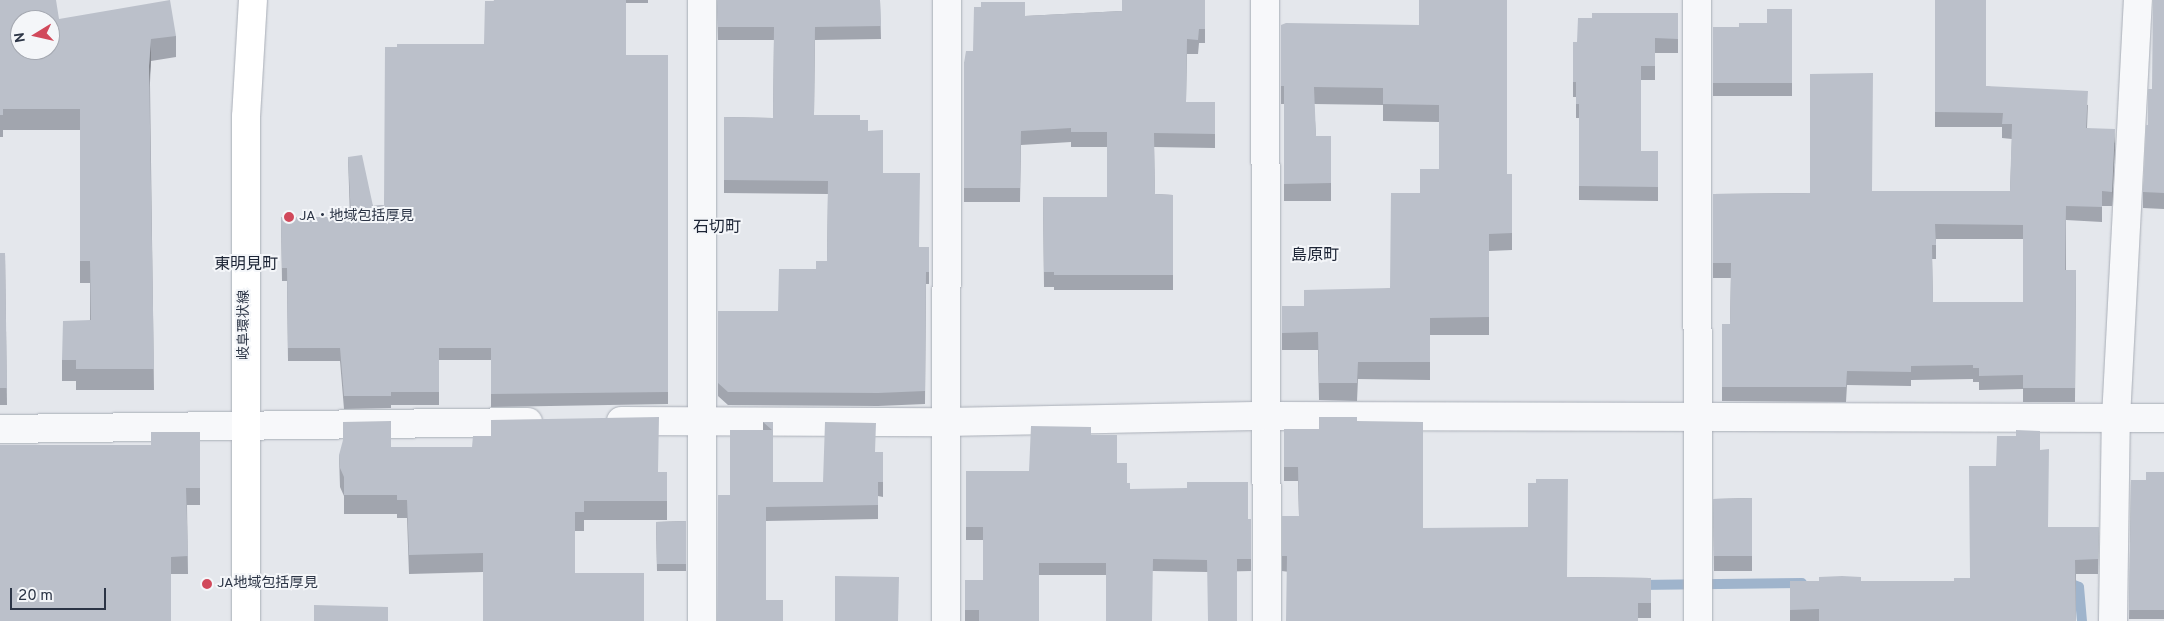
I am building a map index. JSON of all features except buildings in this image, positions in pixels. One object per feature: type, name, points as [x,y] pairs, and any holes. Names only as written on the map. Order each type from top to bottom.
[{"type":"main road","name":"岐阜環状線","points":[[246,621],[246,117],[254,0]]},
{"type":"street","points":[[702,0],[702,621]]},
{"type":"street","points":[[946,621],[947,0]]},
{"type":"street","points":[[1265,0],[1267,621]]},
{"type":"street","points":[[1697,0],[1698,621]]},
{"type":"street","points":[[2113,621],[2116,418],[2138,0]]},
{"type":"street","points":[[592,421],[945,422],[1267,416],[2164,418]]},
{"type":"street","points":[[0,429],[552,422]]},
{"type":"waterway","points":[[2064,581],[2079,587],[2082,621]]},
{"type":"waterway","points":[[1639,585],[1802,583]]},
{"type":"place","name":"JA・地域包括厚見","points":[[289,217]]},
{"type":"place","name":"JA地域包括厚見","points":[[207,584]]},
{"type":"district","name":"石切町","points":[[717,228]]},
{"type":"district","name":"島原町","points":[[1315,256]]},
{"type":"district","name":"東明見町","points":[[246,265]]}]
